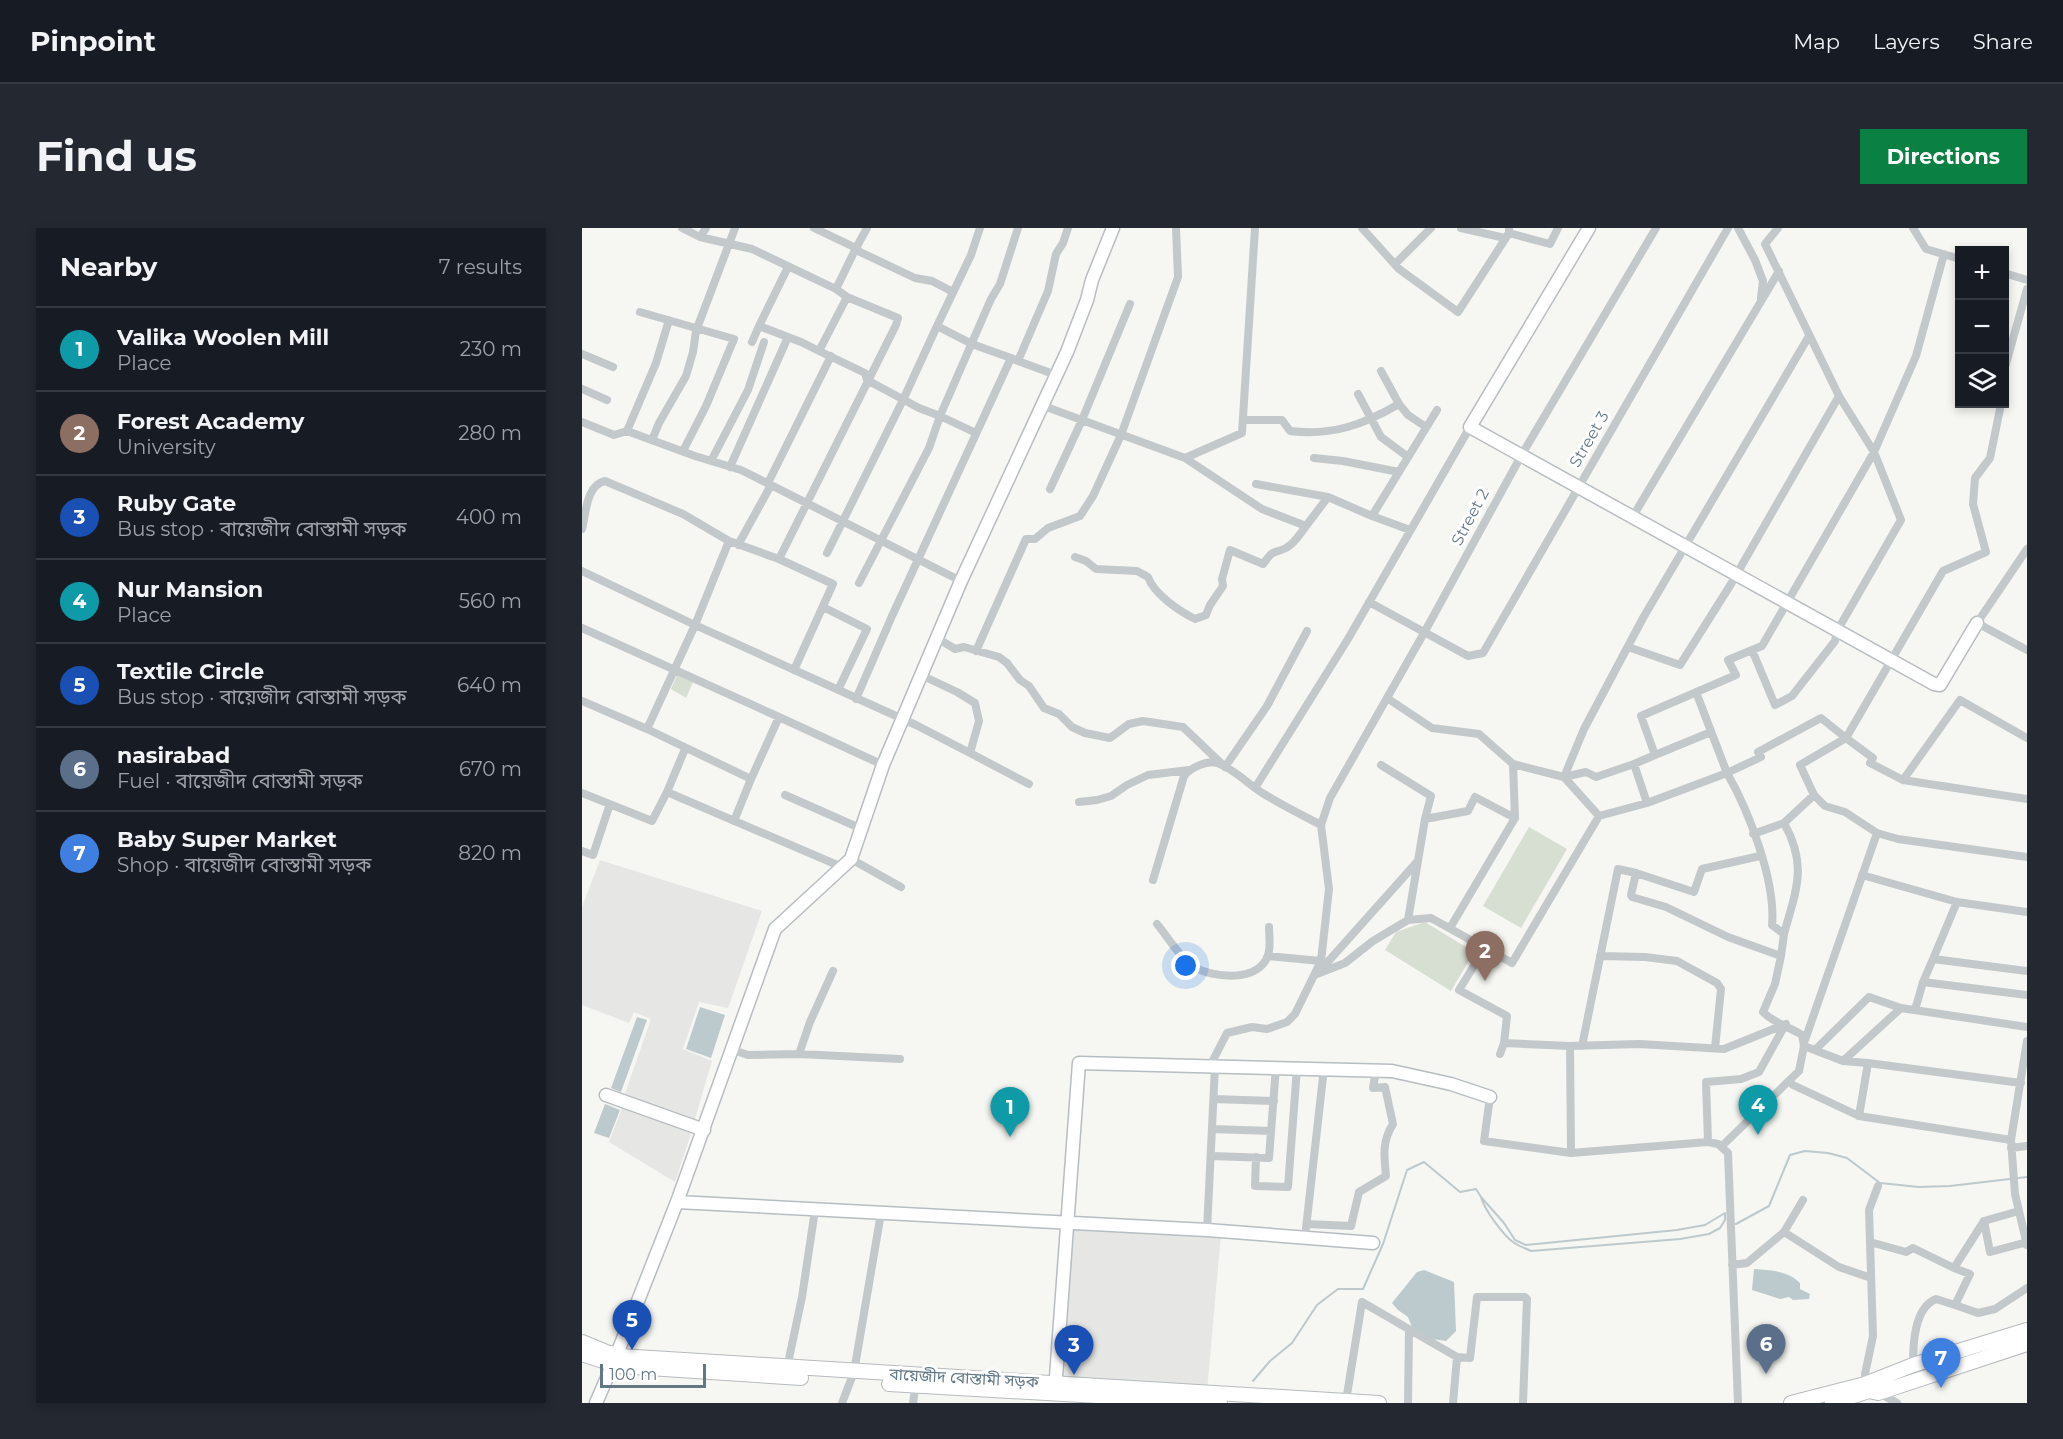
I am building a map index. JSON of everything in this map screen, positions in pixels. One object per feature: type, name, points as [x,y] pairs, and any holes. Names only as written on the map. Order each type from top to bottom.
[{"type":"main road","points":[[1970,1354],[2027,1332]]},
{"type":"main road","points":[[1832,1403],[1872,1387],[1913,1365],[2027,1332]]},
{"type":"main road","points":[[1872,1387],[1886,1379],[2027,1339]]},
{"type":"main road","name":"বায়েজীদ বোস্তামী সড়ক","points":[[582,1342],[614,1360],[787,1368],[852,1377]]},
{"type":"main road","points":[[1791,1403],[1872,1387],[2027,1344]]},
{"type":"main road","name":"বায়েজীদ বোস্তামী সড়ক","points":[[582,1354],[614,1360],[1220,1403]]},
{"type":"main road","name":"বায়েজীদ বোস্তামী সড়ক","points":[[1054,1393],[1379,1403]]},
{"type":"street","points":[[682,228],[700,237],[752,249],[836,289],[846,297],[898,318],[779,559]]},
{"type":"street","points":[[700,237],[706,228]]},
{"type":"street","points":[[652,440],[686,376],[697,329],[735,228]]},
{"type":"street","points":[[814,228],[906,274],[932,281],[953,292]]},
{"type":"street","points":[[836,289],[867,228]]},
{"type":"street","points":[[827,553],[903,400],[971,255],[980,228]]},
{"type":"street","points":[[860,583],[929,448],[940,416],[991,299],[1000,284],[1018,228]]},
{"type":"street","points":[[856,699],[976,433],[1048,291],[1056,254],[1068,228]]},
{"type":"street","points":[[596,1403],[677,1202],[775,929],[847,863],[862,829],[883,765],[936,638],[1067,352],[1113,228]]},
{"type":"street","points":[[976,651],[1026,539],[1035,539],[1048,528],[1080,516],[1093,496],[1121,435],[1178,277],[1176,228]]},
{"type":"street","points":[[1185,458],[1242,433],[1255,228]]},
{"type":"street","points":[[1362,228],[1395,264],[1458,312],[1508,233]]},
{"type":"street","points":[[1395,264],[1431,228]]},
{"type":"street","points":[[1461,228],[1508,233],[1550,244],[1558,228]]},
{"type":"street","points":[[1255,788],[1348,639],[1470,427],[1589,228]]},
{"type":"street","name":"Street 2","points":[[1321,825],[1330,798],[1521,456],[1656,228]]},
{"type":"street","name":"Street 3","points":[[1424,633],[1468,656],[1483,653],[1728,228]]},
{"type":"street","points":[[1738,228],[1763,281],[1761,301]]},
{"type":"street","points":[[1752,650],[1775,705],[1792,696],[1835,641],[1837,631],[1901,520],[1874,452],[1839,396],[1765,244],[1778,228]]},
{"type":"street","points":[[1913,228],[1926,249],[1955,258]]},
{"type":"street","points":[[1655,755],[1641,716],[1736,675],[1728,660],[1762,646],[1874,452],[1916,356],[1944,254]]},
{"type":"street","points":[[752,342],[788,267]]},
{"type":"street","points":[[1632,518],[1779,271]]},
{"type":"street","points":[[2009,274],[2027,279]]},
{"type":"street","points":[[2009,354],[2027,289]]},
{"type":"street","points":[[819,351],[846,297]]},
{"type":"street","points":[[1050,489],[1082,420],[1130,304]]},
{"type":"street","points":[[640,312],[734,339],[706,406],[683,451]]},
{"type":"street","points":[[627,431],[651,374],[669,320]]},
{"type":"street","points":[[759,326],[831,356],[865,373],[867,380],[903,400],[976,433]]},
{"type":"street","points":[[937,326],[972,344],[1056,375]]},
{"type":"street","points":[[1564,777],[1584,729],[1628,647],[1684,547],[1809,336]]},
{"type":"street","points":[[730,466],[788,337]]},
{"type":"street","points":[[711,461],[744,400],[764,342]]},
{"type":"street","points":[[582,354],[613,367]]},
{"type":"street","points":[[738,545],[831,356]]},
{"type":"street","points":[[1381,371],[1399,404],[1408,415],[1426,427]]},
{"type":"street","points":[[582,389],[607,400]]},
{"type":"street","points":[[1358,394],[1381,437],[1408,457]]},
{"type":"street","points":[[1628,647],[1680,665],[1736,576],[1839,396]]},
{"type":"street","points":[[1243,420],[1282,420],[1290,431],[1306,433],[1344,429],[1372,420],[1399,404]]},
{"type":"street","points":[[1041,405],[1185,458],[1262,509],[1306,526]]},
{"type":"street","points":[[2000,408],[1990,458],[1975,478],[1973,504],[1986,552],[1943,571],[1845,738],[1800,765],[1814,795],[1825,806],[1845,812],[1877,833],[1898,839],[2027,857]]},
{"type":"street","points":[[1372,516],[1437,410]]},
{"type":"street","points":[[582,422],[614,435],[627,431],[730,466],[961,581]]},
{"type":"street","points":[[1470,427],[1934,684],[1940,685],[1977,623],[2027,549]]},
{"type":"street","points":[[1314,458],[1399,472]]},
{"type":"street","points":[[582,526],[586,505],[594,487],[605,481],[683,514],[729,541],[779,559],[833,584],[794,670]]},
{"type":"street","points":[[1256,484],[1328,497],[1410,530]]},
{"type":"street","points":[[1075,557],[1086,561],[1096,569],[1137,571],[1148,577],[1151,585],[1168,600],[1195,619],[1206,615],[1223,585],[1222,579],[1230,550],[1263,564],[1272,552],[1294,542],[1328,497]]},
{"type":"street","points":[[647,729],[695,625],[729,541]]},
{"type":"street","points":[[582,571],[902,720],[1029,784]]},
{"type":"street","points":[[1369,602],[1424,633]]},
{"type":"street","points":[[823,607],[867,629],[838,690]]},
{"type":"street","points":[[1977,623],[2027,650]]},
{"type":"street","points":[[582,628],[883,765]]},
{"type":"street","points":[[1225,767],[1267,706],[1307,631]]},
{"type":"street","points":[[936,638],[955,649],[964,647],[999,657],[1007,663],[1020,680],[1029,686],[1044,708],[1059,714],[1072,727],[1085,734],[1110,738],[1129,724],[1143,722],[1183,727],[1225,767],[1255,788],[1321,825],[1329,889],[1321,961],[1295,1014],[1287,1022],[1267,1029],[1252,1027],[1227,1033],[1213,1066],[1214,1100],[1207,1230]]},
{"type":"street","points":[[921,675],[957,692],[975,704],[979,721],[970,753]]},
{"type":"street","points":[[1696,692],[1753,834],[1772,893],[1774,907],[1772,925],[1785,934]]},
{"type":"street","points":[[1387,698],[1432,728],[1479,734],[1513,764],[1564,777],[1586,772],[1596,777],[1711,732]]},
{"type":"street","points":[[1903,780],[1960,700],[2027,738]]},
{"type":"street","points":[[582,701],[647,729],[751,779]]},
{"type":"street","points":[[734,821],[779,717]]},
{"type":"street","points":[[1417,862],[1317,974],[1344,963],[1373,941],[1408,920],[1431,918],[1512,963],[1599,816],[1647,803],[1727,773],[1761,757],[1758,752],[1821,718],[1873,758],[1870,764],[1903,780],[2027,799]]},
{"type":"street","points":[[582,793],[652,821],[685,749]]},
{"type":"street","points":[[1079,802],[1111,796],[1148,775],[1189,770],[1209,762],[1225,767]]},
{"type":"street","points":[[1450,928],[1515,818],[1513,764]]},
{"type":"street","points":[[1634,764],[1647,803]]},
{"type":"street","points":[[1381,765],[1431,796],[1408,920]]},
{"type":"street","points":[[1153,880],[1184,776],[1189,770]]},
{"type":"street","points":[[1564,777],[1599,816]]},
{"type":"street","points":[[667,792],[734,821],[847,863],[901,887]]},
{"type":"street","points":[[785,795],[862,829]]},
{"type":"street","points":[[1753,834],[1784,823],[1814,795]]},
{"type":"street","points":[[1425,819],[1468,811],[1475,797],[1515,818]]},
{"type":"street","points":[[582,851],[593,855],[610,804]]},
{"type":"street","points":[[1784,823],[1793,840],[1799,862],[1796,892],[1775,984],[1763,1011],[1774,1022],[1785,1024],[1802,1035],[1804,1043],[1815,1050],[1843,1061],[2021,1083]]},
{"type":"street","points":[[1722,1146],[1799,1071],[1804,1043],[1877,833]]},
{"type":"street","points":[[1582,1046],[1617,870],[1619,868],[1694,892],[1702,869],[1760,856]]},
{"type":"street","points":[[1636,873],[1632,897],[1666,907],[1728,937],[1781,956]]},
{"type":"street","points":[[1862,874],[1957,902],[2027,912]]},
{"type":"street","points":[[1915,1010],[1923,982],[1957,902]]},
{"type":"street","points":[[1157,924],[1192,966],[1223,976],[1234,977],[1252,971],[1260,966],[1268,956],[1269,927]]},
{"type":"street","points":[[1485,948],[1459,990],[1507,1016],[1504,1043],[1500,1054]]},
{"type":"street","points":[[1268,956],[1321,961]]},
{"type":"street","points":[[1600,956],[1645,957],[1677,961],[1717,983],[1721,989],[1714,1048]]},
{"type":"street","points":[[1933,959],[2027,970]]},
{"type":"street","points":[[799,1054],[810,1022],[833,970]]},
{"type":"street","points":[[1923,982],[2027,995]]},
{"type":"street","points":[[1815,1050],[1869,997],[1901,1008],[2027,1027]]},
{"type":"street","points":[[1843,1061],[1901,1008]]},
{"type":"street","points":[[1504,1043],[1570,1046],[1639,1044],[1724,1049],[1785,1024]]},
{"type":"street","points":[[1708,1142],[1706,1082],[1741,1078],[1759,1072],[1785,1024]]},
{"type":"street","points":[[1984,1221],[1990,1252],[2027,1243],[2015,1194],[2011,1144],[2027,1041]]},
{"type":"street","points":[[1570,1046],[1571,1153]]},
{"type":"street","points":[[733,1050],[748,1055],[799,1054],[900,1059]]},
{"type":"street","points":[[1859,1116],[1868,1063]]},
{"type":"street","points":[[1054,1393],[1079,1064],[1376,1070],[1419,1076],[1490,1096],[1484,1141],[1571,1153],[1708,1142],[1722,1146],[1728,1153],[1738,1403]]},
{"type":"street","points":[[1211,1156],[1269,1158],[1276,1067]]},
{"type":"street","points":[[1256,1157],[1255,1186],[1288,1187],[1297,1068]]},
{"type":"street","points":[[1305,1238],[1324,1068]]},
{"type":"street","points":[[1307,1224],[1351,1226],[1359,1192],[1386,1176],[1384,1152],[1386,1136],[1394,1124],[1385,1087],[1373,1088],[1376,1070]]},
{"type":"street","points":[[1793,1085],[1859,1116],[2027,1146]]},
{"type":"street","points":[[606,1095],[704,1130]]},
{"type":"street","points":[[1214,1100],[1274,1101]]},
{"type":"street","points":[[1212,1129],[1271,1131]]},
{"type":"street","points":[[1878,1186],[1869,1210],[1873,1336],[1865,1374],[1872,1387],[1897,1403]]},
{"type":"street","points":[[1732,1265],[1747,1263],[1784,1232],[1803,1200]]},
{"type":"street","points":[[677,1202],[1207,1230],[1373,1243]]},
{"type":"street","points":[[787,1368],[815,1209]]},
{"type":"street","points":[[1954,1268],[1984,1221],[2019,1211]]},
{"type":"street","points":[[842,1403],[852,1377],[881,1213]]},
{"type":"street","points":[[1784,1232],[1839,1267],[1871,1278]]},
{"type":"street","points":[[1870,1242],[1906,1252],[1912,1248],[1970,1275],[1955,1305]]},
{"type":"street","points":[[1913,1365],[1917,1326],[1929,1302],[1936,1299],[1978,1313],[1995,1309],[2027,1288]]},
{"type":"street","points":[[1346,1401],[1362,1302],[1457,1357],[1470,1358],[1476,1297],[1526,1298],[1523,1403]]},
{"type":"street","points":[[1408,1403],[1409,1330]]},
{"type":"street","points":[[1453,1403],[1457,1357]]},
{"type":"street","points":[[913,1403],[916,1381]]},
{"type":"shaded area","points":[[677,675],[693,682],[686,698],[671,689]]},
{"type":"shaded area","points":[[1529,827],[1567,849],[1521,928],[1483,906]]},
{"type":"shaded area","points":[[600,860],[762,911],[728,1008],[699,1002],[683,1049],[712,1061],[693,1125],[623,1099],[651,1019],[634,1012],[629,1023],[582,1005],[582,907]]},
{"type":"shaded area","points":[[1425,922],[1474,952],[1451,991],[1385,950],[1396,932]]},
{"type":"shaded area","points":[[700,1007],[725,1015],[711,1058],[686,1049]]},
{"type":"shaded area","points":[[637,1017],[647,1020],[621,1092],[611,1088]]},
{"type":"shaded area","points":[[624,1103],[693,1128],[675,1182],[609,1142]]},
{"type":"shaded area","points":[[605,1104],[620,1110],[609,1138],[594,1133]]},
{"type":"shaded area","points":[[1070,1228],[1221,1234],[1207,1391],[1056,1379]]},
{"type":"shaded area","points":[[1754,1269],[1779,1272],[1796,1279],[1800,1283],[1800,1289],[1810,1294],[1809,1299],[1793,1300],[1789,1297],[1780,1299],[1752,1290]]},
{"type":"shaded area","points":[[1424,1270],[1454,1282],[1456,1331],[1446,1341],[1425,1338],[1414,1332],[1408,1317],[1392,1303],[1417,1272]]},
{"type":"waterway","points":[[1736,1224],[1769,1206],[1790,1155],[1805,1151],[1828,1153],[1847,1158],[1880,1183],[1919,1187],[1950,1186],[2027,1177]]},
{"type":"waterway","points":[[1253,1381],[1270,1361],[1292,1343],[1317,1305],[1338,1289],[1363,1289],[1383,1244],[1407,1170],[1424,1162],[1460,1192],[1476,1189],[1481,1197]]},
{"type":"waterway","points":[[1481,1197],[1504,1223],[1515,1240],[1526,1245],[1677,1230],[1705,1225],[1725,1213],[1725,1220],[1720,1228],[1709,1234],[1680,1239],[1531,1251],[1504,1234],[1490,1215],[1481,1197]]},
{"type":"place","name":"Forest Academy","points":[[1485,981]]},
{"type":"place","name":"Nur Mansion","points":[[1758,1135]]},
{"type":"place","name":"Valika Woolen Mill","points":[[1010,1137]]},
{"type":"place","name":"Textile Circle","points":[[632,1350]]},
{"type":"place","name":"nasirabad","points":[[1766,1374]]},
{"type":"place","name":"Ruby Gate","points":[[1074,1375]]},
{"type":"place","name":"Baby Super Market","points":[[1941,1388]]}]
